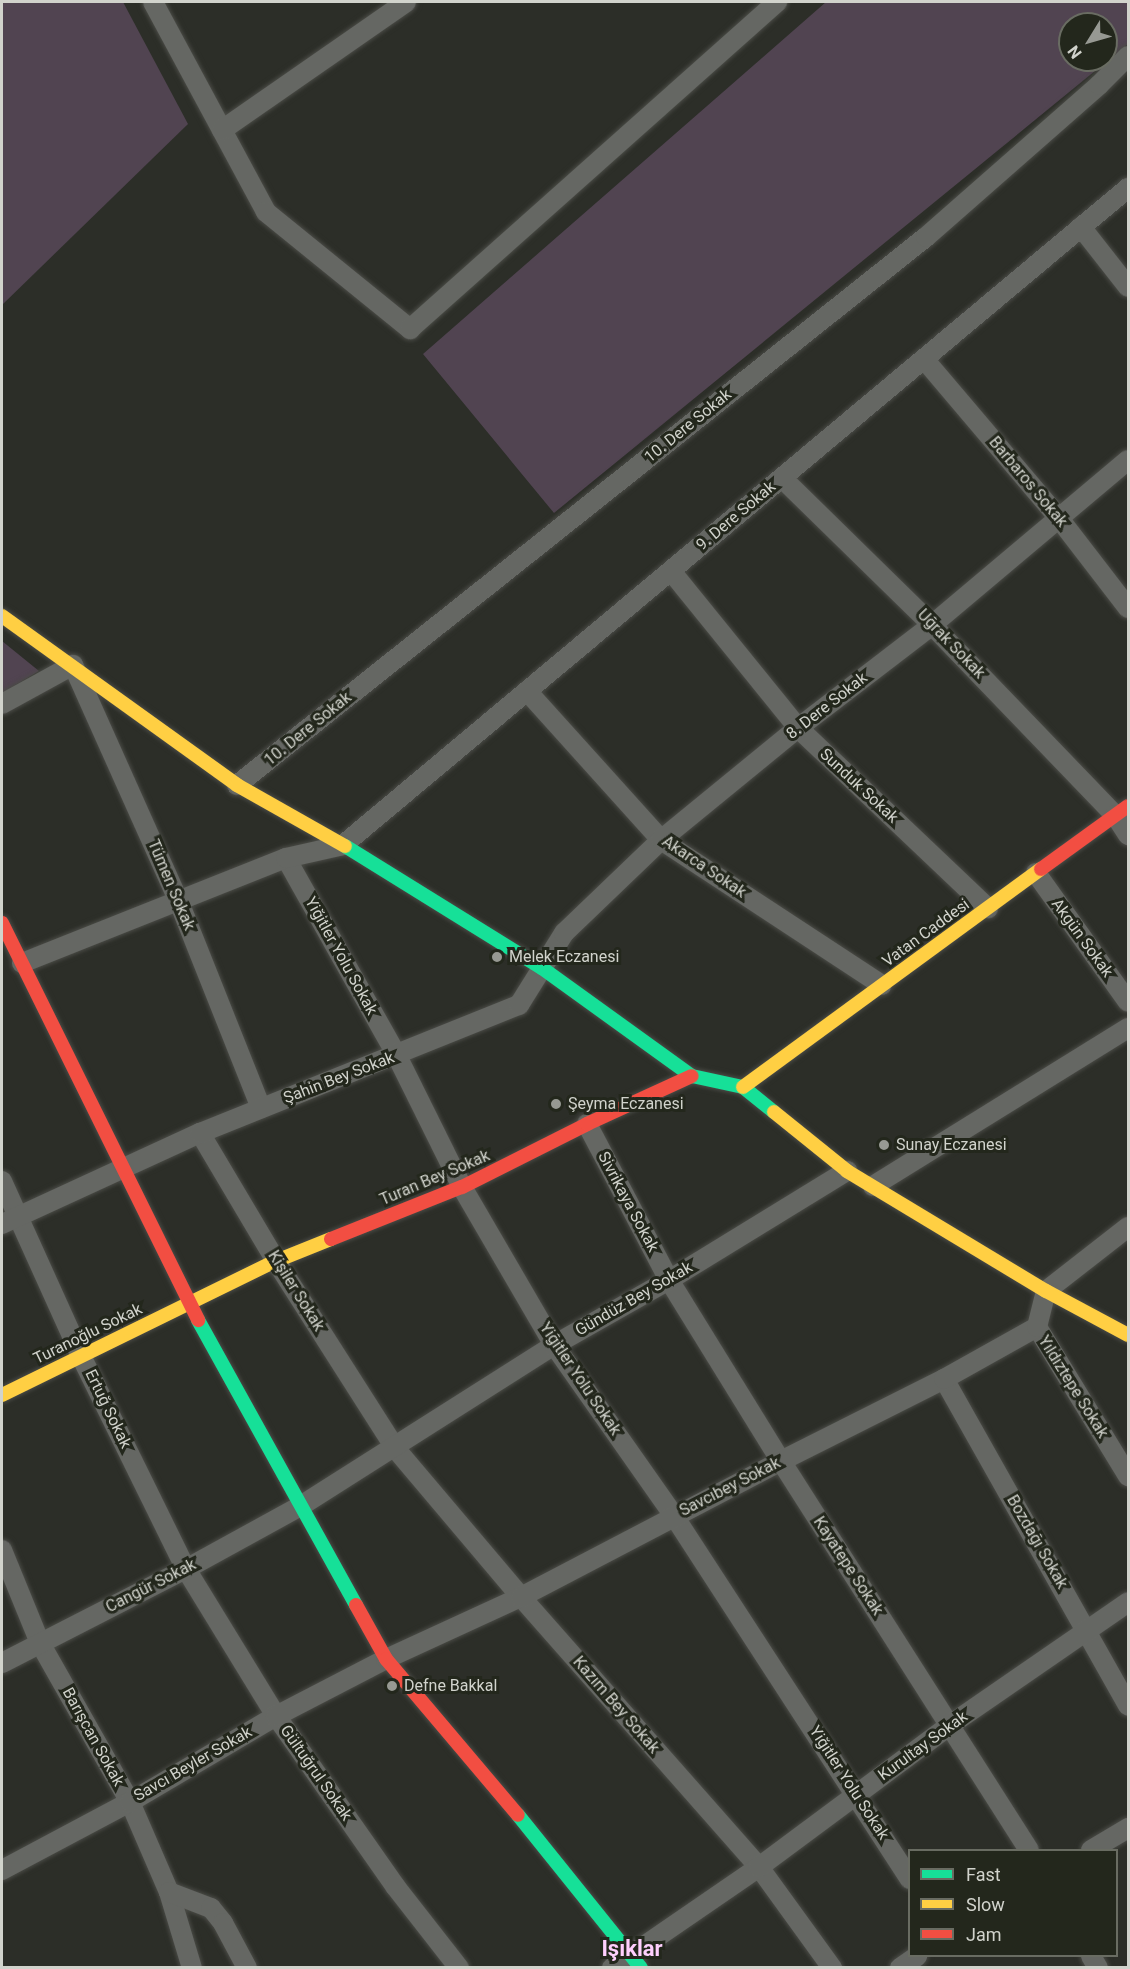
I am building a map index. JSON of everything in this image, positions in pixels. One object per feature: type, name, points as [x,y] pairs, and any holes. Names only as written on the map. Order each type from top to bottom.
[{"type":"main road","points":[[2,616],[73,664],[237,785],[343,845],[542,969],[692,1076],[743,1087],[848,1171],[1046,1291],[1128,1335]]},
{"type":"main road","name":"Vatan Caddesi","points":[[743,1087],[1122,811]]},
{"type":"main road","points":[[2,923],[120,1168],[189,1304],[299,1507],[386,1659],[470,1755],[635,1960]]},
{"type":"main road","name":"Turan Bey Sokak","points":[[189,1304],[276,1261],[462,1187],[587,1124],[692,1076]]},
{"type":"main road","name":"Turanoğlu Sokak","points":[[2,1395],[189,1304]]},
{"type":"street","points":[[153,2],[266,212],[410,328],[777,2]]},
{"type":"street","points":[[222,130],[406,2]]},
{"type":"street","name":"10. Dere Sokak","points":[[237,785],[926,237],[1091,93],[1128,56]]},
{"type":"street","name":"9. Dere Sokak","points":[[343,845],[1128,188]]},
{"type":"street","points":[[1081,227],[1128,287]]},
{"type":"street","name":"Barbaros Sokak","points":[[924,358],[1058,517],[1128,608]]},
{"type":"street","name":"8. Dere Sokak","points":[[542,969],[564,933],[661,840],[798,728],[932,625],[1128,460]]},
{"type":"street","name":"Uğrak Sokak","points":[[782,478],[1122,811],[1128,835]]},
{"type":"street","name":"Sunduk Sokak","points":[[671,571],[798,728],[988,908]]},
{"type":"street","points":[[2,704],[73,664]]},
{"type":"street","name":"Tümen Sokak","points":[[73,664],[180,902],[261,1108]]},
{"type":"street","name":"Akarca Sokak","points":[[527,691],[661,840],[882,986]]},
{"type":"street","points":[[22,963],[286,858],[343,845]]},
{"type":"street","name":"Yiğitler Yolu Sokak","points":[[286,858],[397,1056],[462,1187],[554,1345],[674,1516],[908,1877]]},
{"type":"street","name":"Akgün Sokak","points":[[1036,873],[1128,1002]]},
{"type":"street","name":"Şahin Bey Sokak","points":[[10,1219],[200,1133],[397,1056],[519,1005],[542,969]]},
{"type":"street","points":[[873,1186],[1128,1028]]},
{"type":"street","name":"Sivrikaya Sokak","points":[[587,1124],[669,1280]]},
{"type":"street","name":"Kişiler Sokak","points":[[200,1133],[276,1261],[395,1448]]},
{"type":"street","name":"Gündüz Bey Sokak","points":[[299,1507],[554,1345],[669,1280],[848,1171]]},
{"type":"street","name":"Ertuğ Sokak","points":[[2,1181],[10,1219],[81,1356],[186,1569]]},
{"type":"street","points":[[1037,1327],[1046,1291],[1128,1227]]},
{"type":"street","name":"Kayatepe Sokak","points":[[669,1280],[780,1461],[1028,1849]]},
{"type":"street","name":"Savcıbey Sokak","points":[[386,1659],[521,1597],[780,1461],[944,1379],[1037,1327]]},
{"type":"street","name":"Yıldıztepe Sokak","points":[[1037,1327],[1128,1476]]},
{"type":"street","name":"Bozdağı Sokak","points":[[944,1379],[1128,1706]]},
{"type":"street","name":"Kazım Bey Sokak","points":[[395,1448],[521,1597],[759,1867],[832,1968]]},
{"type":"street","name":"Cangür Sokak","points":[[2,1663],[186,1569],[299,1507]]},
{"type":"street","name":"Barışcan Sokak","points":[[2,1550],[40,1643],[130,1802],[169,1892],[192,1968]]},
{"type":"street","name":"Gültuğrul Sokak","points":[[186,1569],[276,1716],[395,1886],[459,1968]]},
{"type":"street","name":"Kurultay Sokak","points":[[612,1968],[635,1960],[950,1725],[1128,1602]]},
{"type":"street","name":"Savcı Beyler Sokak","points":[[2,1870],[130,1802],[276,1716],[386,1659]]},
{"type":"street","points":[[1094,1849],[1128,1828]]},
{"type":"street","points":[[169,1892],[211,1908],[223,1923],[247,1968]]},
{"type":"street","points":[[900,1968],[916,1957]]},
{"type":"shaded area","points":[[2,2],[123,2],[188,124],[2,305]]},
{"type":"shaded area","points":[[826,2],[1128,2],[1128,44],[1118,52],[1118,12],[1058,12],[1058,72],[1094,72],[554,513],[423,354]]},
{"type":"shaded area","points":[[2,641],[39,671],[2,693]]},
{"type":"traffic: fast","points":[[345,846],[542,968],[692,1076],[743,1087],[774,1112]]},
{"type":"traffic: fast","points":[[198,1320],[356,1605]]},
{"type":"traffic: fast","points":[[518,1815],[641,1968]]},
{"type":"traffic: slow","points":[[2,616],[237,785],[345,846]]},
{"type":"traffic: slow","points":[[743,1087],[1041,869]]},
{"type":"traffic: slow","points":[[774,1112],[847,1171],[1046,1291],[1128,1335]]},
{"type":"traffic: slow","points":[[2,1395],[276,1261],[331,1239]]},
{"type":"traffic: jam","points":[[1041,869],[1128,806]]},
{"type":"traffic: jam","points":[[2,923],[198,1320]]},
{"type":"traffic: jam","points":[[331,1239],[462,1187],[587,1124],[692,1076]]},
{"type":"traffic: jam","points":[[356,1605],[386,1659],[518,1815]]},
{"type":"place","name":"Melek Eczanesi","points":[[497,957]]},
{"type":"place","name":"Şeyma Eczanesi","points":[[556,1104]]},
{"type":"place","name":"Sunay Eczanesi","points":[[884,1145]]},
{"type":"place","name":"Defne Bakkal","points":[[392,1686]]},
{"type":"district","name":"Işıklar","points":[[632,1949]]}]
